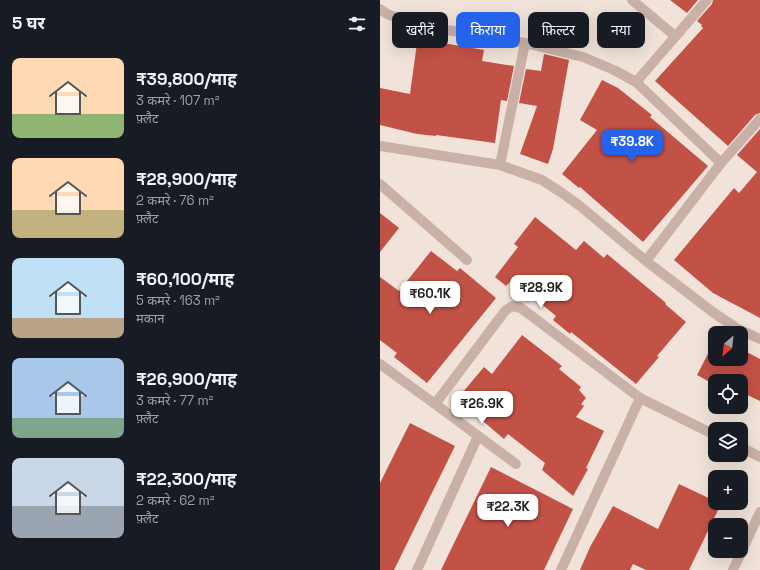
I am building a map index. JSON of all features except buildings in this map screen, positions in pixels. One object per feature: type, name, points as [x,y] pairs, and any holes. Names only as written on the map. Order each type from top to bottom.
[{"type":"street","points":[[632,0],[675,36]]},
{"type":"street","points":[[636,82],[707,0]]},
{"type":"street","points":[[380,9],[387,14],[417,25],[525,43],[583,57],[614,70],[636,82],[721,163]]},
{"type":"street","points":[[500,165],[525,43]]},
{"type":"street","points":[[646,262],[721,163],[760,119]]},
{"type":"street","points":[[380,146],[500,165],[542,180],[562,193],[646,262],[714,313],[738,329],[760,339]]},
{"type":"street","points":[[380,184],[467,260]]},
{"type":"street","points":[[435,404],[506,311],[512,306],[521,308],[640,398],[708,432]]},
{"type":"street","points":[[380,364],[516,464]]},
{"type":"street","points":[[561,570],[640,398]]},
{"type":"street","points":[[416,570],[478,436]]},
{"type":"street","points":[[748,450],[760,456]]},
{"type":"street","points":[[733,570],[760,512]]}]
